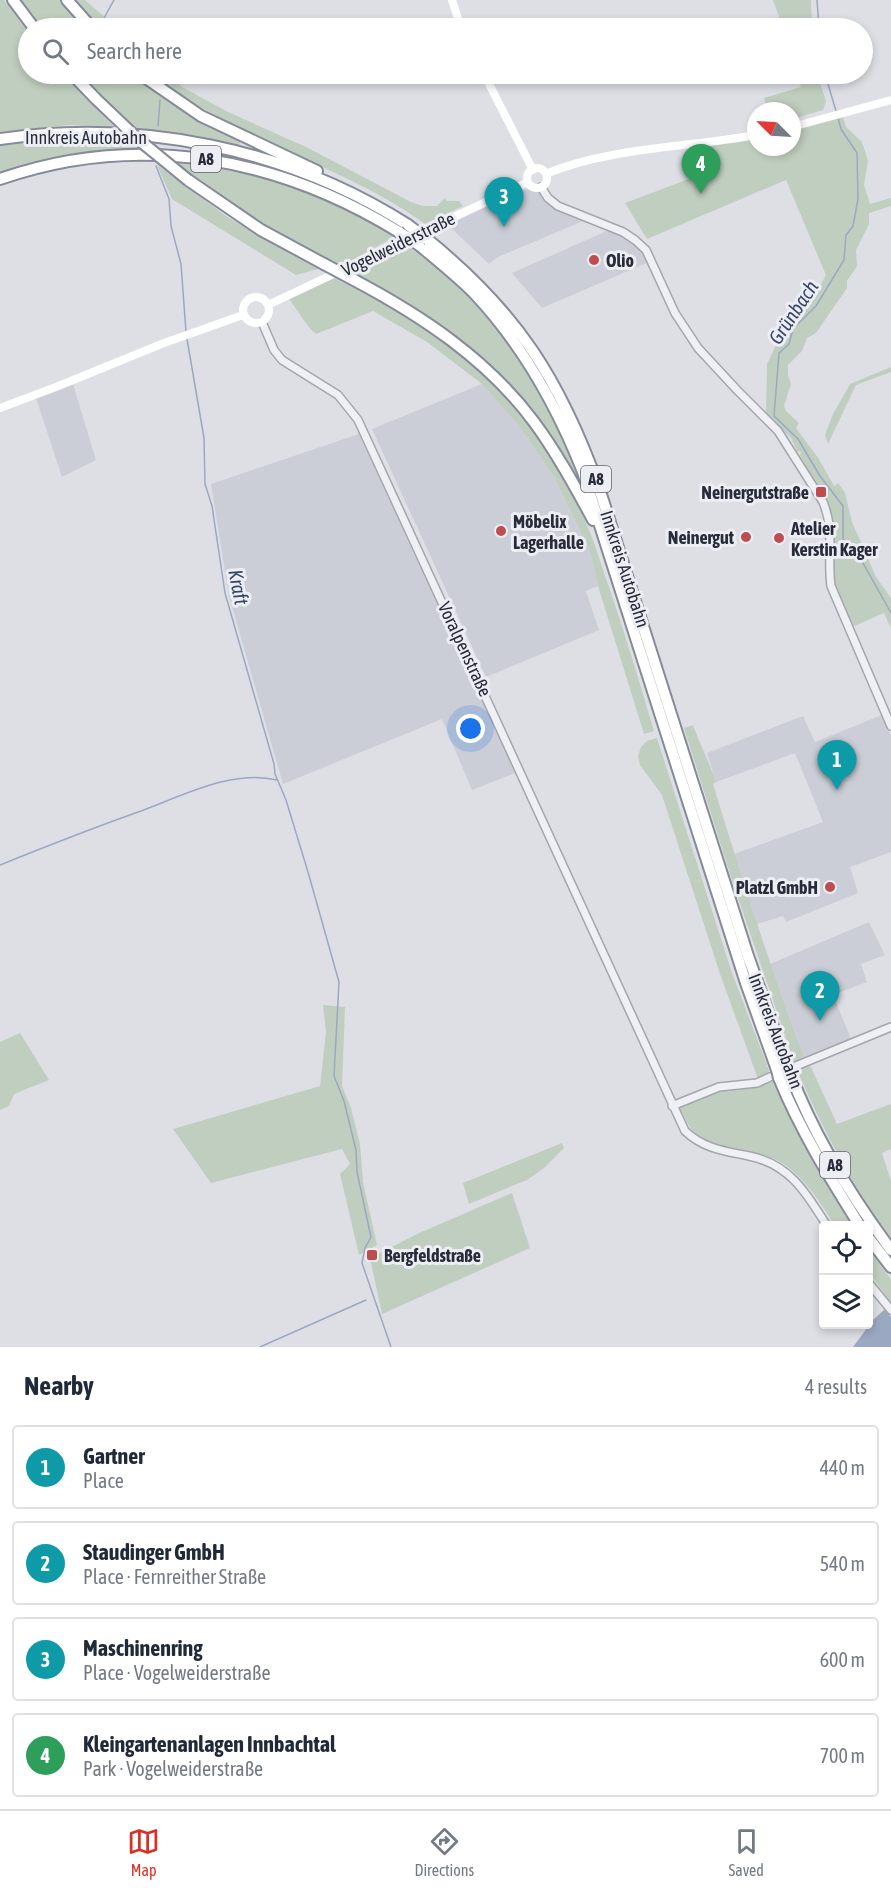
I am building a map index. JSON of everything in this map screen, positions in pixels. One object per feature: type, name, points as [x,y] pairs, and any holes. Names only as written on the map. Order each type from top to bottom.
[{"type":"highway","points":[[13,0],[26,18]]},
{"type":"highway","points":[[67,0],[83,18]]},
{"type":"highway","points":[[82,84],[139,140],[188,180],[244,219],[431,324],[481,364],[533,420],[564,466],[606,544]]},
{"type":"highway","points":[[155,84],[201,116],[305,165],[350,192]]},
{"type":"highway","name":"Innkreis Autobahn","points":[[0,139],[42,134],[146,135],[236,151],[272,161],[350,192],[424,242],[481,286],[511,320],[543,364],[572,417],[599,488],[746,983],[812,1145],[857,1221]]},
{"type":"highway","name":"Innkreis Autobahn","points":[[0,179],[59,163],[111,156],[168,156],[215,160],[260,170],[308,185],[404,228]]},
{"type":"highway","name":"Innkreis Autobahn","points":[[424,242],[473,292],[507,332],[533,369],[556,410],[583,472],[670,729]]},
{"type":"highway","name":"Innkreis Autobahn","points":[[783,1072],[840,1175],[891,1250]]},
{"type":"highway","points":[[873,1244],[891,1268]]},
{"type":"main road","points":[[452,0],[458,18]]},
{"type":"main road","points":[[489,84],[533,170]]},
{"type":"main road","points":[[801,125],[891,100]]},
{"type":"main road","points":[[546,174],[577,163],[607,157],[747,136]]},
{"type":"main road","points":[[533,170],[542,170],[546,174],[545,183],[541,187],[534,188],[528,182],[529,174],[533,170]]},
{"type":"main road","name":"Vogelweiderstraße","points":[[268,305],[528,182]]},
{"type":"main road","points":[[258,297],[268,305],[269,313],[262,322],[249,322],[243,315],[244,303],[250,298],[258,297]]},
{"type":"main road","points":[[0,408],[243,315]]},
{"type":"street","points":[[541,187],[548,198],[558,206],[623,232],[646,250],[675,313],[698,348],[736,390],[770,421],[790,448],[828,513],[831,535],[829,570],[831,586],[891,726]]},
{"type":"street","name":"Voralpenstraße","points":[[262,322],[274,350],[282,360],[338,394],[352,410],[362,427],[685,1131],[714,1149],[750,1156],[775,1165],[806,1191],[824,1221]]},
{"type":"street","points":[[672,1106],[719,1087],[757,1083],[891,1027]]},
{"type":"street","points":[[873,1288],[891,1310]]},
{"type":"shaded area","points":[[532,189],[539,192],[551,206],[560,212],[583,221],[498,257],[489,264],[448,225],[520,191]]},
{"type":"shaded area","points":[[609,230],[638,246],[649,262],[542,308],[512,273]]},
{"type":"shaded area","points":[[73,384],[96,460],[62,477],[36,398]]},
{"type":"shaded area","points":[[482,384],[520,427],[555,479],[590,551],[598,586],[586,591],[599,630],[486,677],[372,429]]},
{"type":"shaded area","points":[[359,434],[515,773],[472,790],[442,719],[283,784],[229,596],[211,484]]},
{"type":"shaded area","points":[[882,715],[891,735],[891,852],[850,867],[858,893],[786,922],[783,916],[757,924],[734,854],[823,822],[795,753],[716,782],[707,753],[803,716],[815,742]]},
{"type":"shaded area","points":[[869,922],[885,955],[861,964],[867,982],[833,995],[854,1046],[797,1070],[794,1062],[804,1057],[770,964]]},
{"type":"green space","points":[[0,0],[4,0],[18,19],[18,84],[73,84],[114,127],[69,125],[0,132]]},
{"type":"green space","points":[[19,0],[61,0],[77,18],[33,18]]},
{"type":"green space","points":[[76,0],[85,0],[106,18],[92,18]]},
{"type":"green space","points":[[773,0],[811,0],[812,18],[779,18]]},
{"type":"green space","points":[[90,84],[147,84],[185,111],[240,142],[239,146],[196,136],[136,130]]},
{"type":"green space","points":[[165,84],[179,84],[228,112],[308,148],[411,202],[423,206],[437,206],[445,198],[447,201],[459,201],[463,206],[425,224],[367,189],[251,134],[192,102]]},
{"type":"green space","points":[[800,84],[820,84],[826,101],[823,110],[801,116],[801,102],[765,102],[764,98],[801,87]]},
{"type":"green space","points":[[843,117],[846,127],[862,142],[868,161],[864,185],[870,204],[891,198],[891,206],[869,213],[869,224],[856,250],[857,266],[847,281],[847,288],[816,333],[807,338],[802,351],[788,365],[791,384],[784,406],[786,411],[799,423],[796,428],[819,459],[834,486],[838,483],[845,493],[852,522],[876,577],[891,598],[891,628],[884,613],[852,627],[835,586],[832,570],[835,532],[830,511],[800,455],[801,452],[797,451],[791,438],[766,413],[767,364],[781,335],[810,304],[826,275],[786,180],[647,239],[625,203],[694,177],[690,149],[747,140],[747,156],[801,156],[801,128]]},
{"type":"green space","points":[[126,138],[140,150],[88,152],[33,163],[0,173],[0,143],[41,139]]},
{"type":"green space","points":[[175,163],[233,171],[289,186],[343,208],[394,237],[340,267],[283,237],[233,206]]},
{"type":"green space","points":[[157,165],[226,216],[318,269],[296,275],[172,199]]},
{"type":"green space","points":[[406,245],[450,278],[472,299],[510,346],[543,397],[580,480],[577,481],[529,408],[511,386],[470,347],[424,314],[350,272]]},
{"type":"green space","points":[[334,278],[412,320],[461,355],[504,397],[542,444],[573,496],[591,534],[654,731],[644,734],[598,586],[590,551],[555,479],[520,427],[482,384],[427,342],[373,311],[316,334],[312,331],[289,299]]},
{"type":"green space","points":[[891,367],[891,372],[856,385],[828,444],[825,435],[833,414],[850,384]]},
{"type":"green space","points":[[693,725],[716,782],[713,784],[745,887],[804,1057],[794,1062],[730,874],[684,728]]},
{"type":"green space","points":[[657,738],[731,970],[770,1073],[758,1079],[720,974],[662,795],[640,765],[638,756],[641,747],[647,741]]},
{"type":"green space","points":[[323,1005],[345,1007],[342,1086],[351,1108],[360,1144],[363,1182],[377,1245],[359,1255],[340,1174],[350,1164],[342,1149],[211,1183],[173,1129],[320,1086],[326,1032]]},
{"type":"green space","points":[[20,1033],[49,1080],[14,1094],[9,1106],[0,1110],[0,1042]]},
{"type":"green space","points":[[810,1065],[837,1124],[891,1104],[891,1149],[882,1153],[891,1181],[891,1238],[851,1178],[817,1114],[797,1070]]},
{"type":"green space","points":[[773,1080],[810,1157],[849,1221],[832,1221],[810,1189],[785,1165],[766,1156],[722,1147],[702,1138],[691,1129],[679,1107],[720,1089],[759,1086]]},
{"type":"green space","points":[[562,1143],[564,1148],[544,1168],[527,1180],[469,1204],[463,1183]]},
{"type":"green space","points":[[512,1193],[530,1248],[382,1314],[370,1258],[417,1234]]},
{"type":"green space","points":[[873,1256],[891,1279],[891,1303],[873,1278]]},
{"type":"water","points":[[885,1309],[891,1317],[891,1347],[853,1347],[866,1329],[873,1329],[873,1320]]},
{"type":"waterway","points":[[104,18],[114,0]]},
{"type":"waterway","name":"Grünbach","points":[[817,0],[818,18]]},
{"type":"waterway","name":"Grünbach","points":[[828,84],[836,111]]},
{"type":"waterway","name":"Kraft","points":[[158,126],[160,100]]},
{"type":"waterway","name":"Grünbach","points":[[838,118],[841,129],[857,153],[858,199],[853,226],[846,235],[844,260],[816,306],[793,329],[789,344],[779,353],[774,416],[798,439],[820,476],[843,506],[843,539],[863,563],[891,613]]},
{"type":"waterway","name":"Kraft","points":[[156,166],[169,199],[171,226],[181,264],[186,332]]},
{"type":"waterway","name":"Kraft","points":[[187,339],[204,438],[205,484],[212,506],[225,593],[275,774],[286,800],[339,982],[334,1076],[344,1101],[356,1150],[357,1172],[371,1237],[365,1248],[362,1263],[391,1347]]},
{"type":"waterway","points":[[0,865],[208,786],[243,778],[277,780]]},
{"type":"waterway","points":[[260,1347],[366,1300]]},
{"type":"place","name":"Kleingartenanlagen Innbachtal","points":[[701,194]]},
{"type":"place","name":"Maschinenring","points":[[504,227]]},
{"type":"place","name":"Olio","points":[[594,260]]},
{"type":"place","name":"Neinergutstraße","points":[[821,492]]},
{"type":"place","name":"Möbelix Lagerhalle","points":[[501,531]]},
{"type":"place","name":"Neinergut","points":[[746,537]]},
{"type":"place","name":"Atelier Kerstin Kager","points":[[779,538]]},
{"type":"place","name":"Gartner","points":[[837,790]]},
{"type":"place","name":"Platzl GmbH","points":[[830,887]]},
{"type":"place","name":"Staudinger GmbH","points":[[820,1021]]},
{"type":"place","name":"Bergfeldstraße","points":[[372,1255]]}]
